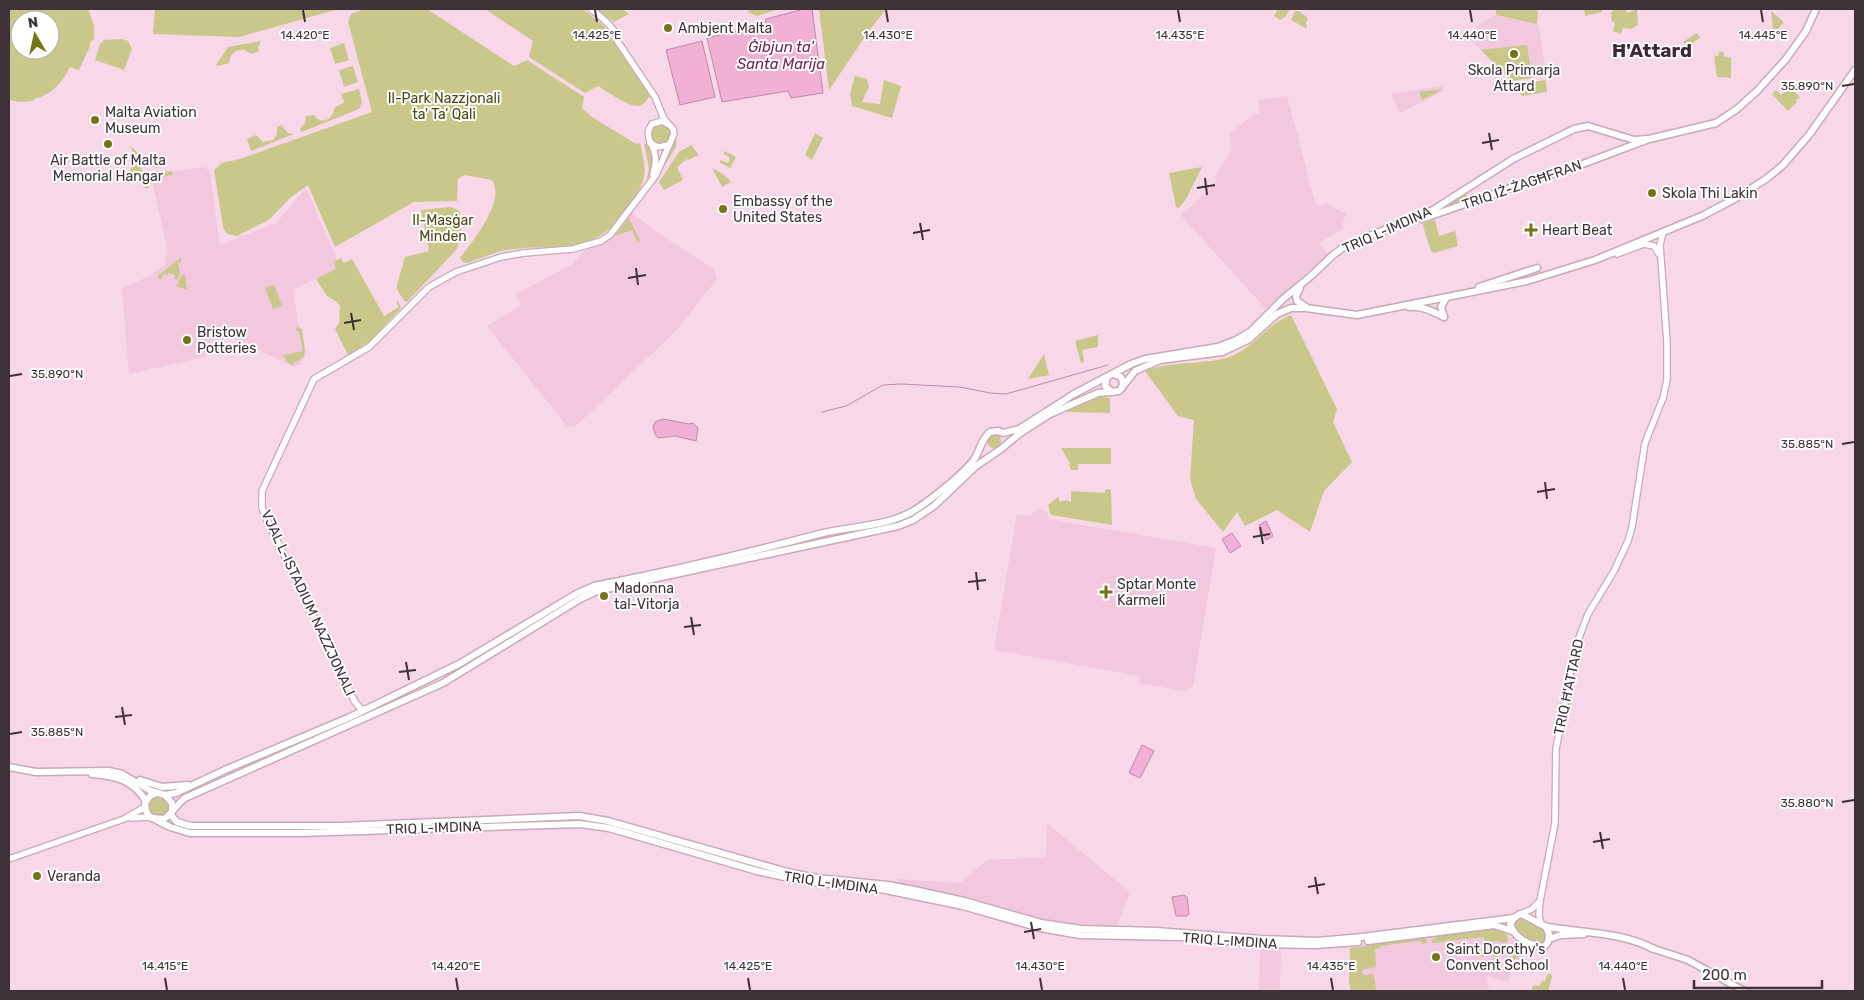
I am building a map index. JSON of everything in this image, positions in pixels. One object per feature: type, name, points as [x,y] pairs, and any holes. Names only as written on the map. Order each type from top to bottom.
[{"type":"highway","points":[[1648,139],[1708,126],[1737,109],[1757,91],[1793,51],[1813,19],[1816,9]]},
{"type":"highway","points":[[1422,301],[1446,298],[1527,281],[1596,260],[1702,216],[1738,197],[1776,170],[1804,140],[1855,70]]},
{"type":"highway","name":"TRIQ L-IMDINA","points":[[984,441],[990,432],[998,431],[1002,433],[1019,429],[1066,399],[1110,375],[1145,359],[1218,346],[1236,340],[1251,331],[1283,299],[1345,246],[1396,227],[1432,210],[1522,154],[1574,129],[1591,127],[1634,140],[1648,139]]},
{"type":"highway","name":"TRIQ IŻ-ŻAGĦFRAN","points":[[1396,227],[1624,149],[1648,139]]},
{"type":"highway","points":[[1378,312],[1492,283],[1537,268]]},
{"type":"highway","points":[[1306,308],[1297,301],[1296,296],[1297,292],[1311,276]]},
{"type":"highway","points":[[9,771],[29,776],[90,774],[113,776],[126,780],[141,793],[151,818],[160,820],[185,798],[443,683],[580,599],[597,591],[898,526],[913,520],[934,506],[955,484],[1006,444],[1062,408],[1098,393],[1119,392],[1135,371],[1160,360],[1222,352],[1248,340],[1277,314],[1291,308],[1306,308],[1357,315],[1414,306],[1444,317],[1441,307],[1446,298]]},
{"type":"highway","points":[[1112,392],[1105,386],[1110,375],[1121,377],[1123,382],[1122,388]]},
{"type":"highway","points":[[1002,433],[1006,444]]},
{"type":"highway","points":[[984,441],[985,447],[994,452]]},
{"type":"highway","points":[[122,774],[157,793],[165,795],[176,793],[367,709],[459,664],[576,594],[594,586],[710,562],[908,514],[948,485],[974,459],[984,441]]},
{"type":"highway","points":[[9,767],[36,772],[109,771],[153,784],[171,787],[190,785],[227,770]]},
{"type":"highway","points":[[146,804],[150,796],[157,793]]},
{"type":"highway","points":[[165,795],[172,803],[171,812]]},
{"type":"highway","name":"TRIQ L-IMDINA","points":[[171,812],[177,822],[191,826],[340,826],[579,816],[608,821],[791,873],[914,890],[964,901],[1041,923],[1081,930],[1156,931],[1317,941],[1362,937],[1517,916],[1529,917],[1544,925],[1612,936],[1645,944],[1654,949]]},
{"type":"highway","name":"TRIQ L-IMDINA","points":[[151,818],[190,833],[300,833],[580,824],[609,828],[757,871],[803,881],[886,890],[963,906],[1040,928],[1080,935],[1180,937],[1262,944],[1316,945],[1429,934],[1494,925],[1512,931],[1515,935],[1535,946],[1544,947],[1550,939],[1561,935],[1585,934],[1654,949],[1688,960],[1744,991]]},
{"type":"highway","points":[[1512,931],[1510,924],[1517,916]]},
{"type":"highway","points":[[1544,925],[1550,939]]},
{"type":"main road","points":[[591,9],[609,24],[618,37],[618,42],[659,105],[664,118],[674,134],[656,175],[649,184]]},
{"type":"main road","points":[[656,123],[659,105]]},
{"type":"main road","points":[[649,184],[656,161],[647,133],[652,124],[662,122],[670,125]]},
{"type":"main road","points":[[650,142],[662,148],[671,144]]},
{"type":"main road","name":"VJAL L-ISTADIUM NAZZJONALI","points":[[355,702],[268,522],[261,501],[265,485],[314,379],[372,344],[421,295],[448,275],[467,267],[513,254],[573,248],[601,241],[610,235],[649,184]]},
{"type":"main road","name":"TRIQ Ħ'ATTARD","points":[[1544,925],[1539,915],[1555,824],[1556,749],[1575,648],[1588,614],[1614,571],[1628,541],[1632,527],[1645,443],[1663,398],[1667,370],[1660,258],[1660,239],[1663,232]]},
{"type":"main road","points":[[1596,260],[1607,258],[1644,244],[1654,246],[1660,258]]},
{"type":"main road","points":[[355,702],[360,709],[367,709]]},
{"type":"main road","points":[[353,715],[356,711],[355,702]]},
{"type":"main road","points":[[9,859],[124,819],[146,804]]},
{"type":"main road","points":[[124,819],[151,818]]},
{"type":"main road","points":[[1517,916],[1532,909],[1540,901]]},
{"type":"shaded area","name":"Skola Primarja Attard","points":[[1496,15],[1539,26],[1546,76],[1511,81],[1470,39],[1469,37],[1482,22]]},
{"type":"shaded area","points":[[1442,86],[1444,91],[1400,113],[1391,94]]},
{"type":"shaded area","points":[[1287,96],[1315,202],[1318,207],[1326,203],[1346,214],[1342,225],[1344,228],[1319,243],[1328,254],[1266,309],[1183,218],[1182,214],[1209,190],[1217,180],[1214,178],[1232,150],[1229,135],[1254,114],[1260,113],[1258,100]]},
{"type":"shaded area","points":[[203,167],[210,171],[220,245],[276,223],[306,188],[340,267],[293,290],[299,331],[305,351],[301,365],[292,366],[222,333],[213,352],[204,357],[129,374],[122,288],[152,275],[165,265],[168,253],[151,175]]},
{"type":"shaded area","points":[[632,213],[658,233],[714,269],[717,279],[676,331],[578,424],[572,427],[567,426],[487,326],[520,306],[516,294],[573,264],[584,251],[612,237]]},
{"type":"shaded area","name":"Sptar Monte Karmeli","points":[[1039,509],[1048,512],[1048,519],[1216,548],[1193,687],[1184,691],[1139,683],[1140,676],[994,650],[1017,514],[1032,516],[1033,512]]},
{"type":"shaded area","points":[[1047,823],[1130,892],[1116,927],[1092,927],[1049,922],[1002,907],[898,883],[897,879],[960,883],[987,860],[1046,857]]},
{"type":"shaded area","name":"Saint Dorothy's Convent School","points":[[1497,928],[1528,951],[1516,963],[1507,982],[1487,976],[1489,991],[1351,991],[1349,981],[1350,946]]},
{"type":"shaded area","points":[[1260,947],[1281,947],[1280,991],[1259,991]]},
{"type":"green space","points":[[9,9],[88,9],[94,26],[94,39],[90,42],[79,70],[70,67],[56,88],[46,95],[34,99],[34,101],[18,102],[9,99]]},
{"type":"green space","points":[[155,9],[339,9],[239,37],[153,34]]},
{"type":"green space","name":"Il-Park Nazzjonali ta' Ta' Qali","points":[[365,9],[427,9],[514,66],[527,60],[584,97],[582,108],[592,117],[636,144],[640,143],[645,169],[643,181],[618,221],[593,240],[580,244],[509,250],[467,263],[463,262],[460,258],[480,231],[495,199],[495,189],[492,180],[465,175],[458,179],[457,201],[414,202],[335,247],[308,185],[290,198],[270,219],[237,236],[227,234],[223,227],[214,170],[222,163],[240,159],[372,112],[348,22],[351,14]]},
{"type":"green space","points":[[485,9],[583,9],[603,25],[650,96],[640,106],[634,106],[598,86],[585,93],[529,57],[533,41]]},
{"type":"green space","points":[[596,9],[622,9],[629,14],[614,22]]},
{"type":"green space","points":[[751,9],[779,9],[757,16],[747,12]]},
{"type":"green space","points":[[819,9],[886,9],[829,90]]},
{"type":"green space","points":[[1278,9],[1290,9],[1285,17],[1280,20],[1274,16]]},
{"type":"green space","points":[[1496,9],[1534,9],[1538,11],[1537,24],[1496,15]]},
{"type":"green space","points":[[1584,9],[1602,9],[1602,12],[1585,16]]},
{"type":"green space","points":[[1616,9],[1625,9],[1627,13],[1637,9],[1638,25],[1631,29],[1623,28],[1621,34],[1613,31],[1615,22],[1612,22],[1611,12]]},
{"type":"green space","points":[[1295,11],[1299,11],[1308,18],[1306,23],[1307,29],[1291,20]]},
{"type":"green space","points":[[1771,11],[1784,22],[1775,32],[1773,30]]},
{"type":"green space","points":[[1697,33],[1700,38],[1687,47],[1683,42]]},
{"type":"green space","points":[[123,39],[128,41],[132,49],[124,70],[95,60],[100,44],[104,40]]},
{"type":"green space","points":[[261,41],[258,47],[259,51],[251,54],[245,50],[238,50],[232,55],[229,63],[216,65],[228,47]]},
{"type":"green space","points":[[344,43],[349,60],[335,64],[330,48]]},
{"type":"green space","points":[[1527,45],[1532,78],[1511,81],[1481,50]]},
{"type":"green space","points":[[1723,51],[1724,56],[1731,58],[1731,78],[1717,77],[1714,57]]},
{"type":"green space","points":[[353,66],[358,82],[344,87],[339,70]]},
{"type":"green space","points":[[855,76],[867,79],[869,87],[862,102],[880,104],[884,80],[901,86],[892,118],[852,106],[850,93]]},
{"type":"green space","points":[[1546,80],[1547,92],[1522,96],[1514,84]]},
{"type":"green space","points":[[1790,87],[1800,97],[1788,111],[1772,94],[1776,90],[1781,95]]},
{"type":"green space","points":[[359,89],[362,102],[359,109],[302,132],[300,129],[305,123],[306,116],[314,115],[320,120],[327,120],[332,115],[334,108],[344,102],[341,94]]},
{"type":"green space","points":[[1443,89],[1422,100],[1419,92]]},
{"type":"green space","points":[[660,124],[670,131],[671,135],[664,145],[660,146],[650,139],[649,135],[656,125]]},
{"type":"green space","points":[[281,125],[288,133],[294,134],[251,151],[247,139],[256,135],[263,142],[273,140],[277,134],[277,127]]},
{"type":"green space","points":[[677,132],[676,147],[657,178],[675,140]]},
{"type":"green space","points":[[815,133],[823,138],[812,160],[805,155]]},
{"type":"green space","points":[[644,143],[652,151],[653,156],[651,172],[646,182],[649,169]]},
{"type":"green space","points":[[691,145],[699,155],[687,159],[677,167],[683,180],[664,190],[659,182],[679,152]]},
{"type":"green space","points":[[130,146],[140,155],[160,168],[142,162]]},
{"type":"green space","points":[[725,151],[736,157],[730,168],[719,162],[721,160],[727,163],[730,161],[729,157],[723,154]]},
{"type":"green space","points":[[136,165],[142,171],[136,177],[130,171]]},
{"type":"green space","points":[[1202,167],[1186,199],[1179,208],[1176,207],[1169,173]]},
{"type":"green space","points":[[712,168],[723,174],[731,182],[722,187]]},
{"type":"green space","points":[[172,171],[173,175],[147,179],[149,188],[145,188],[144,180],[151,174]]},
{"type":"green space","points":[[1466,194],[1469,199],[1430,215]]},
{"type":"green space","name":"Il-Masġar Minden","points":[[450,207],[460,212],[461,234],[457,249],[407,302],[404,301],[397,289],[397,285],[405,257],[429,251],[421,210]]},
{"type":"green space","points":[[629,218],[639,239],[641,239],[638,243],[632,230],[615,236]]},
{"type":"green space","points":[[1435,220],[1439,236],[1455,231],[1458,246],[1434,253],[1431,251],[1423,226],[1424,223]]},
{"type":"green space","points":[[181,257],[181,263],[178,263],[180,274],[177,280],[174,278],[175,275],[169,273],[167,275],[164,274],[161,280],[157,277]]},
{"type":"green space","points":[[341,258],[344,263],[352,259],[384,316],[399,307],[396,302],[398,301],[401,308],[370,341],[348,355],[335,329],[339,323],[340,306],[327,296],[316,279],[336,269],[334,262]]},
{"type":"green space","points":[[185,274],[187,290],[176,286],[182,275]]},
{"type":"green space","points":[[274,285],[282,306],[273,309],[265,288]]},
{"type":"green space","points":[[1291,315],[1337,409],[1333,422],[1352,462],[1324,491],[1310,532],[1277,510],[1245,526],[1237,512],[1223,532],[1196,499],[1190,479],[1194,420],[1178,416],[1145,371],[1165,366],[1216,360],[1235,355],[1244,350],[1282,319]]},
{"type":"green space","points":[[296,328],[302,329],[304,357],[294,363],[293,366],[287,362],[283,355],[303,351],[299,331],[296,331]]},
{"type":"green space","points":[[1098,335],[1098,347],[1082,350],[1084,362],[1081,363],[1075,341]]},
{"type":"green space","points":[[1044,354],[1049,375],[1028,379]]},
{"type":"green space","points":[[1100,397],[1110,398],[1110,413],[1067,412],[1077,405]]},
{"type":"green space","points":[[991,434],[997,434],[1001,441],[997,448],[991,448],[987,444],[987,438]]},
{"type":"green space","points":[[1061,448],[1111,448],[1111,464],[1078,464],[1078,470],[1071,470],[1070,463]]},
{"type":"green space","points":[[1105,490],[1111,490],[1112,525],[1051,515],[1048,505],[1058,497],[1060,502],[1066,500],[1071,502],[1071,491],[1105,493]]},
{"type":"green space","points":[[1571,685],[1572,700],[1561,739]]},
{"type":"green space","points":[[155,797],[163,797],[169,803],[169,811],[163,817],[155,817],[149,811],[149,803]]},
{"type":"green space","points":[[1519,919],[1529,921],[1542,928],[1546,936],[1545,941],[1530,941],[1521,936],[1515,929],[1514,924]]},
{"type":"green space","points":[[1493,929],[1507,934],[1508,941],[1505,943],[1497,941],[1485,942],[1484,937],[1432,943],[1432,940],[1444,934]]},
{"type":"green space","points":[[1423,938],[1427,942],[1424,944],[1419,941],[1381,946],[1379,949],[1375,949],[1376,967],[1362,970],[1363,975],[1374,974],[1376,990],[1351,991],[1349,981],[1350,948]]},
{"type":"green space","points":[[1512,944],[1518,944],[1526,948],[1512,962],[1514,956],[1508,954],[1507,951]]},
{"type":"green space","points":[[1493,945],[1500,952],[1498,958],[1491,955],[1479,957],[1479,954],[1485,953],[1484,946]]},
{"type":"green space","points":[[1551,973],[1552,977],[1548,991],[1535,991],[1531,989],[1534,985],[1539,986],[1542,981],[1545,981],[1547,975]]},
{"type":"water","name":"Ġibjun ta' Santa Marija","points":[[804,9],[812,9],[823,93],[791,98],[788,91],[722,102],[707,38],[765,24],[766,19]]},
{"type":"water","points":[[702,41],[715,97],[680,105],[666,50]]},
{"type":"water","points":[[663,419],[689,424],[693,423],[698,428],[696,441],[675,436],[658,438],[653,426],[655,422]]},
{"type":"water","points":[[1266,521],[1273,536],[1266,540],[1259,525]]},
{"type":"water","points":[[1232,533],[1241,546],[1230,553],[1222,539]]},
{"type":"water","points":[[1142,745],[1154,751],[1140,778],[1129,773]]},
{"type":"water","points":[[1184,895],[1187,897],[1189,914],[1186,916],[1176,916],[1172,897]]},
{"type":"waterway","points":[[822,412],[846,406],[883,385],[960,387],[1006,394],[1108,365]]},
{"type":"place","name":"Ambjent Malta","points":[[668,28]]},
{"type":"place","name":"Skola Primarja Attard","points":[[1514,54]]},
{"type":"place","name":"Malta Aviation Museum","points":[[95,120]]},
{"type":"place","name":"Air Battle of Malta Memorial Hangar","points":[[108,144]]},
{"type":"place","name":"Skola Thi Lakin","points":[[1652,193]]},
{"type":"place","name":"Embassy of the United States","points":[[723,209]]},
{"type":"place","name":"Heart Beat","points":[[1531,230]]},
{"type":"place","name":"Bristow Potteries","points":[[187,340]]},
{"type":"place","name":"Sptar Monte Karmeli","points":[[1106,592]]},
{"type":"place","name":"Madonna tal-Vitorja","points":[[604,596]]},
{"type":"place","name":"Veranda","points":[[37,876]]},
{"type":"place","name":"Saint Dorothy's Convent School","points":[[1436,957]]},
{"type":"district","name":"Ħ'Attard","points":[[1652,50]]}]
